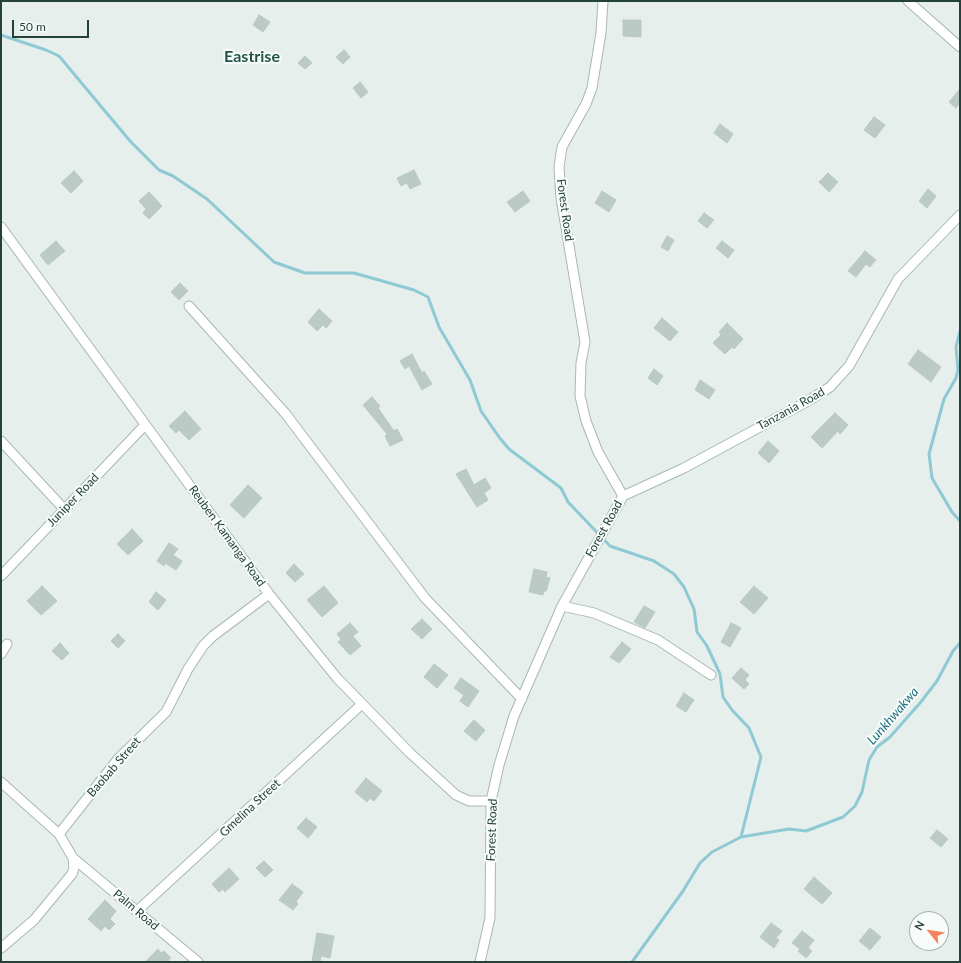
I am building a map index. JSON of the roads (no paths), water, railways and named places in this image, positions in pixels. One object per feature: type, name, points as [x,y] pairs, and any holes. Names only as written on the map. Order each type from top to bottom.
[{"type":"street","name":"Forest Road","points":[[480,962],[490,918],[491,801],[499,765],[522,699],[562,606],[623,496],[598,452],[586,421],[580,396],[581,363],[585,342],[562,198],[559,167],[562,147],[586,104],[592,88],[601,33],[603,1]]},
{"type":"street","points":[[908,1],[960,47]]},
{"type":"street","name":"Tanzania Road","points":[[623,496],[684,468],[808,401],[830,387],[849,366],[898,279],[960,215]]},
{"type":"street","name":"Reuben Kamanga Road","points":[[1,227],[269,594],[337,678],[410,753],[456,795],[469,801],[491,801]]},
{"type":"street","points":[[189,306],[285,413],[425,598],[522,699]]},
{"type":"street","name":"Juniper Road","points":[[1,576],[145,424]]},
{"type":"street","points":[[1,441],[64,509]]},
{"type":"street","name":"Baobab Street","points":[[59,834],[118,759],[166,712],[188,669],[203,646],[213,636],[269,594]]},
{"type":"street","points":[[562,606],[594,613],[651,637],[711,675]]},
{"type":"street","points":[[1,654],[7,644]]},
{"type":"street","name":"Gmelina Street","points":[[137,911],[362,704]]},
{"type":"street","points":[[1,782],[59,834],[74,858],[74,868],[72,874],[64,886],[34,920],[1,948]]},
{"type":"street","name":"Palm Road","points":[[74,858],[198,962]]},
{"type":"waterway","points":[[1,35],[46,50],[59,56],[130,141],[159,170],[173,176],[207,199],[274,262],[305,273],[354,273],[414,290],[428,297],[439,327],[470,380],[481,411],[509,449],[561,488],[568,502],[610,546],[654,561],[674,574],[684,587],[694,609],[697,632],[707,646],[720,674],[723,697],[732,710],[749,728],[761,757],[741,837]]},
{"type":"waterway","points":[[960,331],[956,347],[958,370],[956,378],[944,399],[929,454],[932,478],[952,512],[960,521]]},
{"type":"waterway","name":"Lunkhwakwa","points":[[632,962],[683,891],[700,863],[712,852],[741,837],[789,829],[806,831],[843,817],[855,806],[862,792],[869,760],[877,747],[890,737],[920,703],[937,681],[953,651],[960,643]]},
{"type":"district","name":"Eastrise","points":[[252,57]]}]
